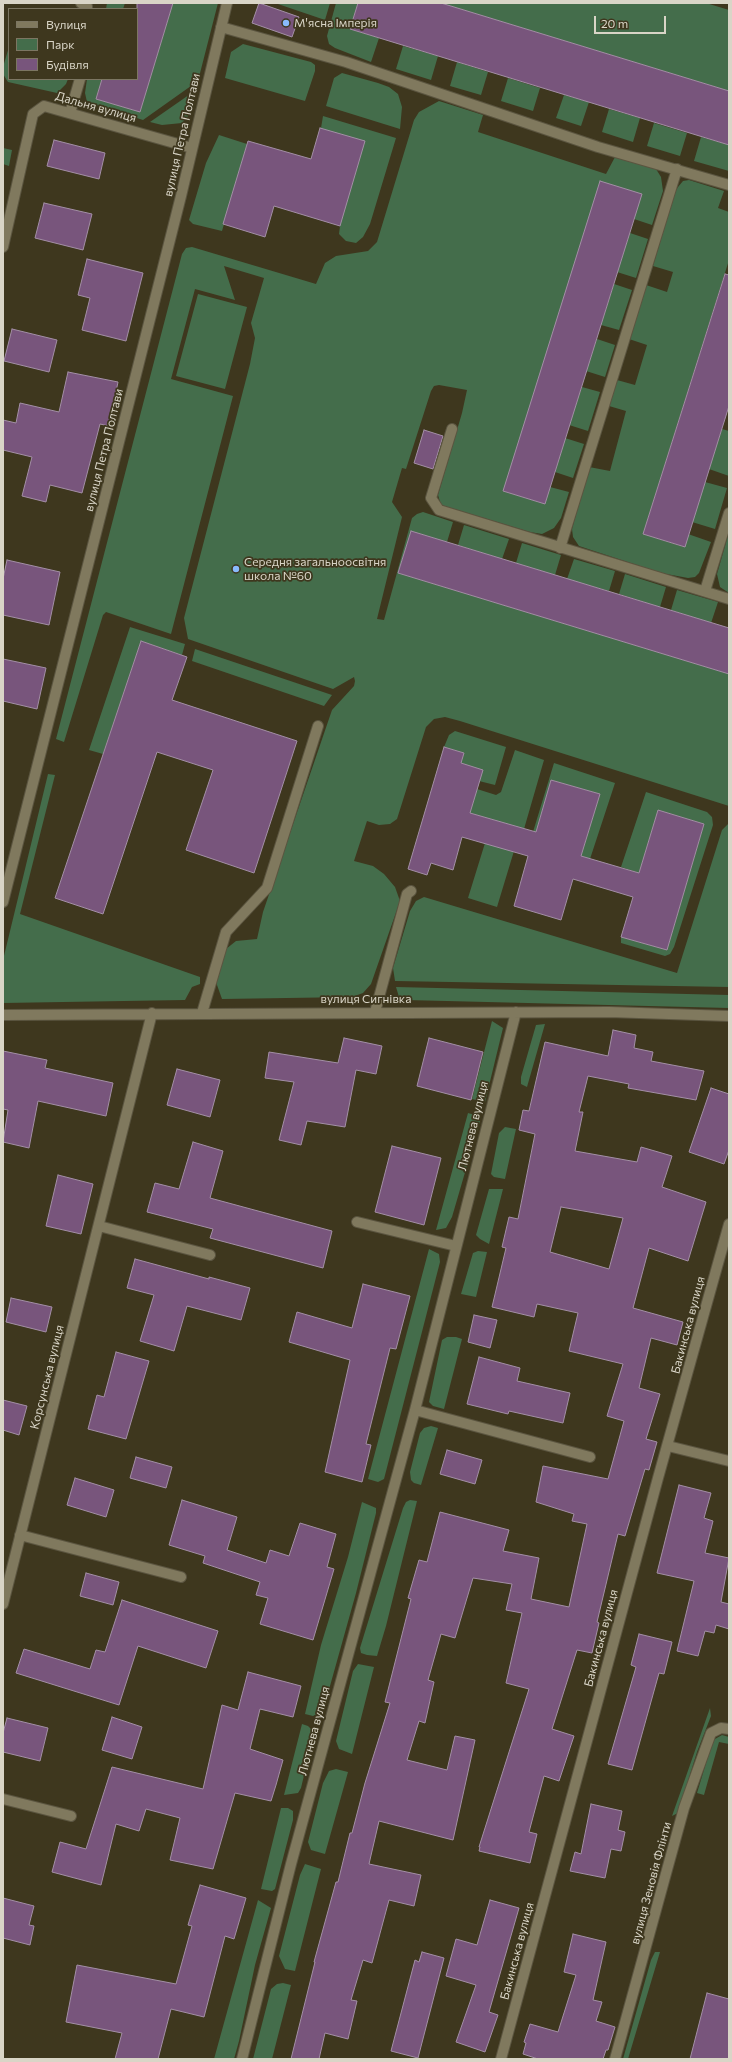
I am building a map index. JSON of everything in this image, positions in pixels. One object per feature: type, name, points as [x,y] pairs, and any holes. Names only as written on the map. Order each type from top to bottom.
[{"type":"street","name":"вулиця Петра Полтави","points":[[3,902],[227,3]]},
{"type":"street","points":[[221,27],[326,56],[598,146],[729,185]]},
{"type":"street","points":[[70,113],[80,80]]},
{"type":"street","name":"Дальня вулиця","points":[[3,247],[34,114],[44,106],[192,148]]},
{"type":"street","points":[[560,548],[677,169]]},
{"type":"street","points":[[452,429],[431,498],[439,510],[729,599]]},
{"type":"street","points":[[705,592],[729,513]]},
{"type":"street","points":[[202,1013],[226,932],[267,888],[318,726]]},
{"type":"street","points":[[375,1012],[407,894],[411,890]]},
{"type":"street","name":"Лютнева вулиця","points":[[242,2059],[291,1864],[414,1410],[516,1012]]},
{"type":"street","name":"вулиця Сигнівка","points":[[3,1015],[609,1012],[729,1016]]},
{"type":"street","name":"Корсунська вулиця","points":[[3,1604],[152,1014]]},
{"type":"street","points":[[357,1222],[456,1246]]},
{"type":"street","name":"Бакинська вулиця","points":[[501,2059],[729,1224]]},
{"type":"street","points":[[99,1226],[210,1255]]},
{"type":"street","points":[[414,1410],[590,1457]]},
{"type":"street","points":[[668,1446],[729,1461]]},
{"type":"street","points":[[20,1534],[181,1577]]},
{"type":"street","name":"вулиця Зеновія Флінти","points":[[615,2059],[684,1808],[711,1733],[721,1728],[729,1729]]},
{"type":"street","points":[[3,1800],[71,1816]]},
{"type":"green space","points":[[107,3],[125,3],[123,8],[106,8]]},
{"type":"green space","points":[[173,3],[218,3],[198,81],[143,120],[87,102],[85,93],[87,80],[102,80],[96,99],[140,112]]},
{"type":"green space","points":[[275,3],[330,3],[325,20]]},
{"type":"green space","points":[[336,3],[358,3],[350,29],[379,38],[371,62],[335,48],[329,44],[327,36]]},
{"type":"green space","points":[[441,3],[706,3],[729,10],[729,91]]},
{"type":"green space","points":[[243,44],[311,62],[315,65],[315,71],[305,101],[225,78],[231,52]]},
{"type":"green space","points":[[403,46],[438,56],[431,80],[396,69]]},
{"type":"green space","points":[[8,50],[8,80],[68,80],[66,84],[57,93],[8,82],[3,74],[3,67]]},
{"type":"green space","points":[[457,62],[488,72],[481,95],[450,86]]},
{"type":"green space","points":[[342,73],[389,87],[398,94],[402,107],[400,129],[326,106],[334,78]]},
{"type":"green space","points":[[508,78],[540,88],[533,111],[501,101]]},
{"type":"green space","points":[[196,90],[190,114],[182,123],[162,125],[150,122]]},
{"type":"green space","points":[[564,95],[589,102],[581,126],[556,118]]},
{"type":"green space","points":[[439,101],[483,115],[478,132],[606,174],[615,157],[656,169],[661,177],[663,191],[652,225],[634,219],[503,491],[545,504],[550,487],[569,492],[561,518],[554,528],[542,534],[530,532],[441,505],[438,495],[462,413],[467,390],[439,385],[434,386],[431,391],[406,469],[402,468],[392,502],[402,517],[377,619],[384,620],[412,518],[423,512],[453,522],[447,542],[411,531],[398,573],[729,674],[729,806],[460,721],[445,717],[434,719],[426,727],[397,819],[390,824],[379,825],[367,821],[354,861],[373,866],[384,874],[395,887],[400,901],[371,984],[363,993],[352,997],[222,999],[217,985],[217,972],[226,949],[236,941],[257,939],[263,912],[332,710],[354,686],[355,681],[354,677],[333,689],[188,639],[184,618],[250,364],[255,338],[251,323],[264,278],[224,266],[235,300],[195,289],[171,379],[233,396],[171,634],[106,612],[103,615],[64,742],[56,739],[182,254],[186,248],[192,247],[316,284],[325,263],[336,256],[368,251],[377,242],[414,120],[419,112]]},
{"type":"green space","points":[[609,109],[640,118],[633,142],[602,132]]},
{"type":"green space","points":[[323,116],[396,138],[370,224],[363,237],[356,243],[346,241],[339,234],[340,226],[321,128]]},
{"type":"green space","points":[[654,123],[687,133],[680,156],[647,146]]},
{"type":"green space","points":[[219,135],[247,144],[222,231],[193,224],[189,220],[206,163]]},
{"type":"green space","points":[[701,137],[729,145],[729,171],[694,161]]},
{"type":"green space","points":[[3,148],[12,150],[9,166],[3,164]]},
{"type":"green space","points":[[689,180],[724,191],[718,208],[729,212],[729,260],[643,534],[684,547],[688,534],[711,542],[699,573],[695,577],[688,578],[661,573],[579,546],[573,537],[572,529],[589,467],[610,471],[626,411],[609,406],[617,380],[635,385],[647,345],[629,339],[646,285],[667,292],[673,272],[653,266],[674,194],[683,181]]},
{"type":"green space","points":[[630,233],[648,239],[636,278],[617,272]]},
{"type":"green space","points":[[614,284],[632,290],[619,330],[601,325]]},
{"type":"green space","points":[[198,294],[247,307],[225,389],[176,376]]},
{"type":"green space","points":[[597,339],[615,345],[605,377],[586,371]]},
{"type":"green space","points":[[582,387],[600,392],[588,431],[569,425]]},
{"type":"green space","points":[[722,429],[729,431],[729,476],[709,469]]},
{"type":"green space","points":[[565,438],[584,444],[573,478],[555,472]]},
{"type":"green space","points":[[705,482],[727,488],[715,529],[692,522]]},
{"type":"green space","points":[[464,525],[509,539],[502,559],[458,545]]},
{"type":"green space","points":[[729,532],[729,593],[720,587],[717,574]]},
{"type":"green space","points":[[522,543],[561,555],[555,575],[516,563]]},
{"type":"green space","points":[[574,559],[615,571],[609,591],[567,579]]},
{"type":"green space","points":[[625,574],[666,587],[660,607],[619,594]]},
{"type":"green space","points":[[677,590],[718,602],[711,623],[671,610]]},
{"type":"green space","points":[[130,627],[185,644],[182,655],[141,641],[103,754],[89,750]]},
{"type":"green space","points":[[195,649],[332,695],[324,706],[192,661]]},
{"type":"green space","points":[[455,731],[506,747],[495,785],[479,781],[482,770],[461,763],[464,753],[444,747],[449,735]]},
{"type":"green space","points":[[515,750],[544,760],[524,829],[470,813],[477,789],[496,795],[501,792]]},
{"type":"green space","points":[[554,763],[615,783],[590,859],[581,856],[600,794],[551,780],[536,832],[533,832]]},
{"type":"green space","points":[[48,774],[55,775],[20,914],[200,977],[200,984],[192,987],[185,1000],[3,1003],[3,960]]},
{"type":"green space","points":[[646,792],[707,812],[712,817],[713,825],[674,947],[670,954],[665,956],[621,943],[621,937],[667,950],[704,824],[658,810],[639,873],[621,867]]},
{"type":"green space","points":[[729,823],[729,987],[395,981],[393,968],[410,911],[416,901],[424,897],[677,973],[722,830]]},
{"type":"green space","points":[[485,843],[514,851],[497,907],[468,898]]},
{"type":"green space","points":[[396,987],[729,995],[729,1008],[406,1000],[399,997]]},
{"type":"green space","points":[[492,1021],[503,1028],[485,1102],[472,1099]]},
{"type":"green space","points":[[545,1024],[527,1087],[521,1084],[521,1077],[536,1025]]},
{"type":"green space","points":[[468,1113],[478,1116],[480,1121],[452,1217],[446,1228],[436,1230]]},
{"type":"green space","points":[[505,1127],[516,1129],[505,1179],[494,1177],[491,1174],[499,1133]]},
{"type":"green space","points":[[489,1189],[503,1189],[489,1244],[476,1235]]},
{"type":"green space","points":[[429,1249],[439,1254],[440,1262],[384,1479],[378,1482],[368,1479]]},
{"type":"green space","points":[[478,1251],[487,1252],[476,1297],[461,1294],[473,1253]]},
{"type":"green space","points":[[447,1337],[462,1339],[444,1409],[433,1406],[429,1402],[442,1340]]},
{"type":"green space","points":[[431,1426],[438,1428],[421,1485],[414,1483],[411,1480],[410,1472],[420,1433],[424,1428]]},
{"type":"green space","points":[[410,1500],[417,1501],[386,1626],[377,1656],[367,1655],[361,1653],[360,1648],[403,1508],[406,1502]]},
{"type":"green space","points":[[362,1502],[376,1508],[376,1513],[356,1593],[323,1711],[313,1716],[305,1714],[321,1645],[348,1557]]},
{"type":"green space","points":[[358,1664],[374,1667],[352,1754],[339,1749],[336,1741],[353,1671]]},
{"type":"green space","points":[[710,1708],[711,1716],[697,1752],[678,1813],[672,1816]]},
{"type":"green space","points":[[302,1724],[308,1726],[312,1730],[312,1742],[301,1788],[298,1793],[284,1795]]},
{"type":"green space","points":[[722,1735],[729,1737],[729,1744],[719,1742],[704,1795],[697,1793],[712,1743],[715,1739]]},
{"type":"green space","points":[[336,1769],[348,1772],[325,1854],[311,1850],[308,1842],[323,1783],[329,1771]]},
{"type":"green space","points":[[281,1808],[288,1808],[293,1811],[293,1820],[275,1889],[272,1891],[261,1889]]},
{"type":"green space","points":[[305,1864],[321,1869],[295,1971],[285,1969],[279,1956],[300,1875]]},
{"type":"green space","points":[[258,1900],[271,1908],[255,1965],[239,2041],[234,2059],[214,2059]]},
{"type":"green space","points":[[655,1952],[660,1952],[628,2059],[623,2059],[651,1960]]},
{"type":"green space","points":[[283,1983],[291,1985],[272,2059],[253,2059],[271,1989],[277,1984]]},
{"type":"building","points":[[137,3],[173,3],[140,112],[96,99],[102,80],[138,80]]},
{"type":"building","points":[[259,3],[299,17],[292,37],[252,23]]},
{"type":"building","points":[[358,3],[441,3],[729,91],[729,145],[350,29]]},
{"type":"building","points":[[320,128],[365,141],[340,226],[274,206],[265,237],[223,224],[248,141],[311,159]]},
{"type":"building","points":[[54,140],[105,153],[99,179],[47,166]]},
{"type":"building","points":[[600,181],[642,194],[545,504],[503,491]]},
{"type":"building","points":[[44,203],[92,214],[83,250],[35,238]]},
{"type":"building","points":[[87,259],[143,273],[126,341],[82,330],[90,298],[78,295]]},
{"type":"building","points":[[725,274],[729,275],[729,406],[685,547],[643,534]]},
{"type":"building","points":[[12,329],[57,340],[49,372],[4,361]]},
{"type":"building","points":[[68,372],[118,382],[109,426],[100,424],[82,493],[50,485],[46,502],[22,496],[32,457],[3,450],[3,420],[16,423],[20,403],[59,412]]},
{"type":"building","points":[[424,430],[443,436],[433,469],[414,463]]},
{"type":"building","points":[[411,531],[729,628],[729,674],[398,573]]},
{"type":"building","points":[[7,560],[60,572],[49,625],[3,615],[3,579]]},
{"type":"building","points":[[141,641],[187,657],[172,700],[297,741],[254,873],[186,850],[213,770],[157,752],[103,914],[55,898]]},
{"type":"building","points":[[3,659],[46,668],[37,709],[3,701]]},
{"type":"building","points":[[444,747],[464,753],[461,763],[483,770],[470,813],[536,832],[551,780],[600,794],[581,856],[639,873],[658,810],[704,824],[667,950],[621,937],[633,897],[573,879],[561,920],[514,906],[528,856],[462,837],[453,870],[431,863],[427,875],[408,869]]},
{"type":"building","points":[[613,1030],[636,1035],[634,1048],[653,1052],[651,1061],[704,1071],[696,1100],[628,1088],[629,1084],[588,1076],[579,1112],[583,1112],[575,1151],[637,1162],[641,1147],[672,1156],[662,1187],[706,1202],[688,1261],[649,1248],[633,1308],[683,1322],[677,1345],[651,1338],[639,1388],[660,1394],[646,1439],[657,1442],[649,1470],[645,1469],[625,1536],[618,1534],[597,1622],[599,1623],[592,1653],[577,1650],[552,1729],[574,1736],[559,1781],[544,1776],[529,1832],[537,1834],[530,1863],[479,1851],[529,1689],[506,1683],[522,1613],[506,1610],[512,1584],[473,1578],[455,1638],[441,1634],[428,1680],[434,1682],[425,1723],[419,1721],[407,1760],[447,1770],[455,1736],[475,1740],[453,1840],[379,1821],[369,1864],[421,1875],[414,1906],[389,1900],[372,1963],[363,1960],[351,2000],[357,2001],[348,2039],[325,2033],[319,2059],[291,2059],[314,1962],[336,1882],[338,1882],[350,1833],[352,1833],[365,1783],[390,1703],[385,1702],[411,1599],[408,1598],[419,1560],[427,1562],[440,1512],[509,1530],[503,1551],[539,1558],[531,1599],[569,1607],[587,1524],[572,1521],[574,1514],[536,1502],[543,1466],[608,1479],[624,1421],[607,1416],[623,1364],[569,1351],[578,1313],[537,1304],[534,1317],[492,1307],[506,1248],[502,1247],[509,1217],[518,1219],[535,1134],[519,1130],[523,1110],[529,1111],[545,1042],[608,1056]],"holes":[[[561,1207],[623,1218],[609,1269],[550,1252]]]},
{"type":"building","points":[[344,1038],[382,1046],[376,1074],[356,1070],[345,1127],[307,1121],[301,1145],[279,1140],[294,1082],[265,1078],[269,1052],[338,1063]]},
{"type":"building","points":[[429,1038],[483,1052],[471,1100],[417,1086]]},
{"type":"building","points":[[3,1051],[47,1060],[45,1068],[113,1083],[106,1116],[38,1101],[29,1148],[3,1142],[8,1110],[3,1109]]},
{"type":"building","points":[[177,1069],[220,1080],[210,1117],[167,1105]]},
{"type":"building","points":[[711,1088],[729,1094],[729,1150],[724,1164],[689,1152]]},
{"type":"building","points":[[193,1142],[223,1151],[210,1198],[332,1231],[323,1268],[210,1238],[213,1229],[147,1212],[155,1183],[179,1189]]},
{"type":"building","points":[[392,1146],[441,1158],[424,1225],[375,1212]]},
{"type":"building","points":[[58,1175],[93,1184],[81,1234],[46,1226]]},
{"type":"building","points":[[135,1259],[209,1279],[209,1277],[250,1288],[241,1320],[187,1306],[174,1351],[140,1341],[154,1295],[127,1288]]},
{"type":"building","points":[[363,1284],[410,1296],[396,1349],[390,1348],[366,1444],[371,1445],[362,1482],[325,1472],[350,1360],[289,1342],[297,1312],[352,1328]]},
{"type":"building","points":[[11,1298],[52,1307],[46,1332],[6,1322]]},
{"type":"building","points":[[474,1315],[497,1320],[490,1348],[468,1342]]},
{"type":"building","points":[[116,1352],[149,1361],[126,1439],[88,1429],[97,1395],[104,1397]]},
{"type":"building","points":[[479,1357],[520,1368],[517,1381],[570,1393],[563,1423],[509,1411],[508,1414],[467,1404]]},
{"type":"building","points":[[3,1400],[27,1406],[19,1435],[3,1430]]},
{"type":"building","points":[[447,1450],[482,1460],[475,1484],[440,1474]]},
{"type":"building","points":[[136,1457],[172,1467],[166,1488],[130,1478]]},
{"type":"building","points":[[75,1478],[114,1490],[106,1517],[67,1505]]},
{"type":"building","points":[[679,1485],[711,1493],[704,1518],[713,1521],[705,1553],[729,1558],[721,1602],[729,1604],[729,1629],[716,1625],[714,1633],[705,1631],[698,1656],[677,1651],[694,1581],[657,1573]]},
{"type":"building","points":[[182,1500],[237,1517],[227,1550],[266,1563],[270,1550],[289,1556],[300,1523],[336,1534],[327,1567],[334,1569],[313,1640],[260,1624],[268,1598],[256,1595],[260,1582],[203,1563],[205,1556],[169,1545]]},
{"type":"building","points":[[86,1573],[119,1582],[113,1605],[80,1596]]},
{"type":"building","points":[[122,1600],[218,1631],[206,1668],[138,1646],[119,1705],[16,1673],[24,1649],[90,1669],[96,1650],[105,1652]]},
{"type":"building","points":[[639,1634],[672,1642],[664,1674],[659,1673],[632,1770],[608,1764],[636,1667],[631,1665]]},
{"type":"building","points":[[248,1672],[301,1686],[293,1717],[260,1709],[250,1749],[283,1760],[276,1785],[271,1801],[235,1793],[213,1869],[170,1860],[180,1818],[146,1809],[139,1831],[116,1824],[101,1885],[52,1872],[60,1842],[86,1849],[112,1767],[203,1789],[222,1705],[238,1710]]},
{"type":"building","points":[[112,1717],[142,1727],[132,1759],[102,1750]]},
{"type":"building","points":[[7,1718],[48,1728],[40,1761],[3,1752],[3,1733]]},
{"type":"building","points":[[591,1804],[622,1811],[618,1830],[625,1832],[621,1851],[611,1849],[605,1878],[570,1871],[575,1852],[581,1854]]},
{"type":"building","points":[[200,1885],[246,1898],[234,1939],[225,1936],[204,2017],[171,2009],[158,2059],[115,2059],[122,2033],[66,2022],[77,1965],[176,1984],[192,1926],[188,1925]]},
{"type":"building","points":[[3,1898],[34,1906],[29,1925],[34,1926],[30,1945],[3,1938]]},
{"type":"building","points":[[490,1900],[519,1908],[489,2012],[498,2015],[485,2052],[456,2042],[476,1985],[446,1976],[456,1939],[477,1945]]},
{"type":"building","points":[[573,1934],[606,1942],[593,2000],[602,2002],[596,2021],[615,2027],[608,2050],[606,2050],[603,2059],[538,2059],[523,2054],[526,2043],[524,2042],[530,2024],[558,2032],[576,1975],[564,1972]]},
{"type":"building","points":[[422,1952],[444,1958],[418,2058],[391,2051],[415,1960],[419,1962]]},
{"type":"building","points":[[707,1993],[729,1999],[729,2059],[690,2059]]},
{"type":"place","name":"М'ясна Імперія","points":[[286,23]]},
{"type":"place","name":"Середня загальноосвітня школа №60","points":[[236,569]]}]
